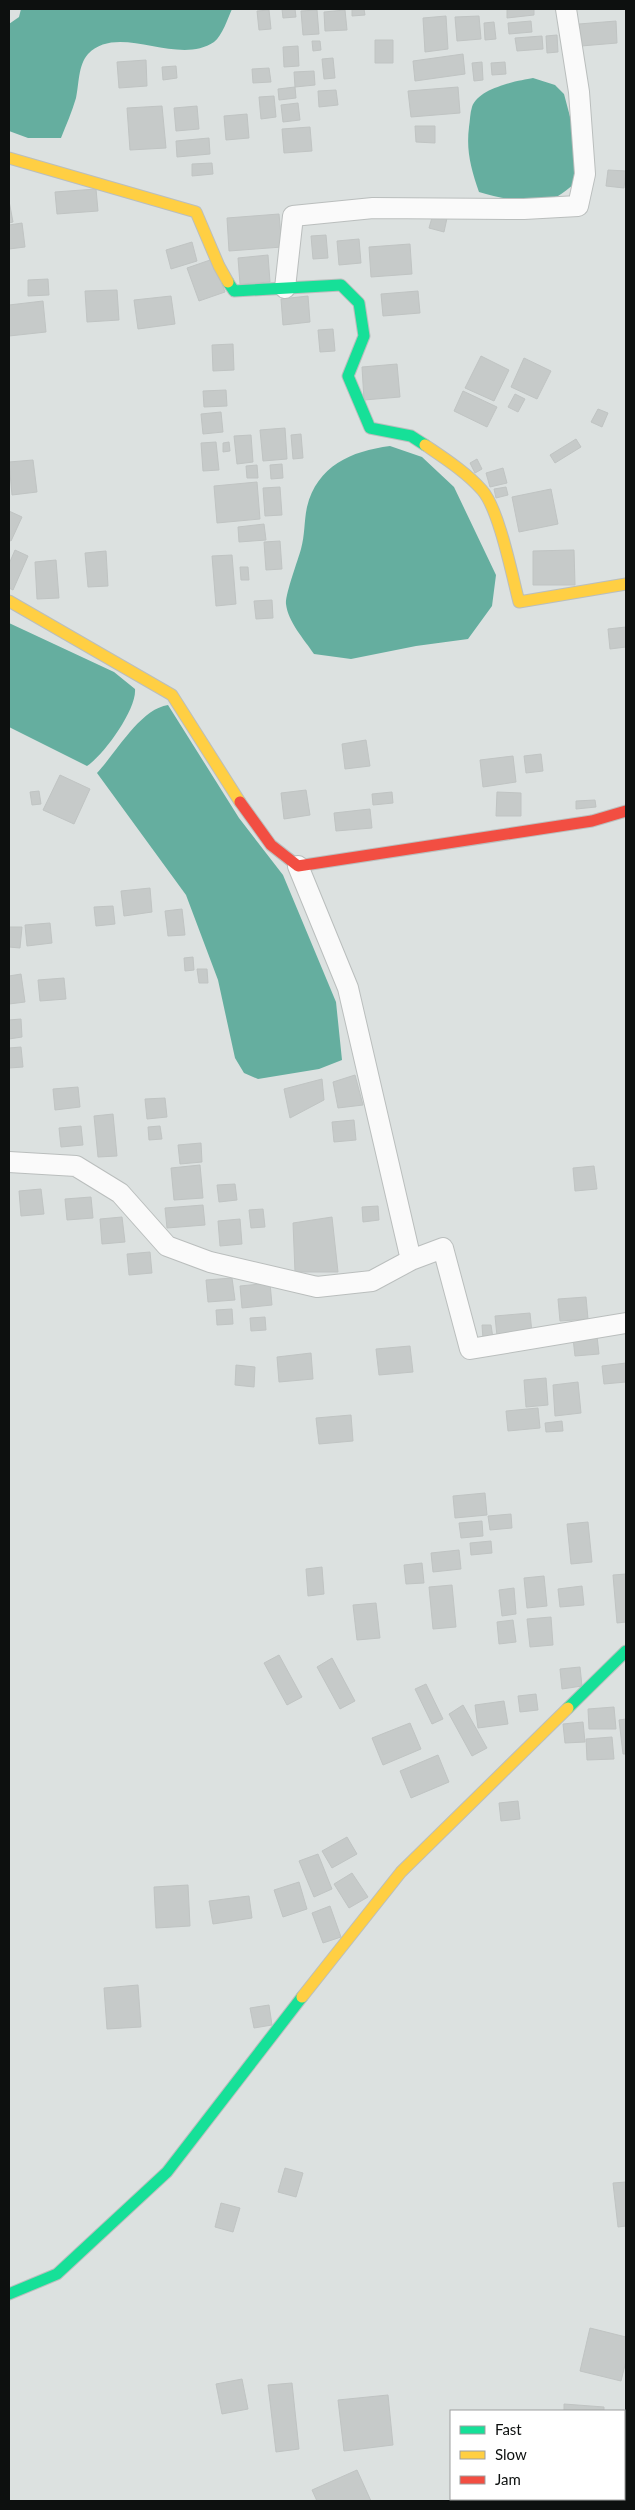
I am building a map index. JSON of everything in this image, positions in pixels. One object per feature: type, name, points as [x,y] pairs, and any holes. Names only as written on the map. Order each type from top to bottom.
[{"type":"street","points":[[285,288],[293,216],[373,208],[524,209],[578,206],[585,174],[579,92],[566,9]]},
{"type":"street","points":[[9,158],[196,212],[219,266],[234,291],[341,284],[359,303],[364,336],[348,376],[370,428],[411,436],[450,462],[483,491],[498,522],[519,602],[626,584]]},
{"type":"street","points":[[9,601],[172,695],[244,808],[271,845],[298,866],[348,988],[411,1260]]},
{"type":"street","points":[[298,866],[592,820],[626,811]]},
{"type":"street","points":[[9,1162],[76,1166],[120,1193],[167,1246],[210,1262],[317,1287],[372,1281],[411,1260],[443,1248],[470,1349],[626,1323]]},
{"type":"street","points":[[9,2294],[57,2274],[167,2172],[266,2042],[401,1872],[626,1652]]},
{"type":"shaded area","points":[[21,9],[232,9],[220,36],[214,42],[199,48],[183,50],[116,42],[101,45],[88,54],[82,64],[76,98],[61,138],[28,138],[9,131],[9,24],[19,17]]},
{"type":"shaded area","points":[[533,78],[555,85],[564,94],[578,147],[574,184],[558,196],[529,201],[508,199],[479,192],[469,152],[468,136],[472,107],[476,100],[489,90],[508,83]]},
{"type":"shaded area","points":[[390,446],[422,457],[454,487],[496,575],[492,606],[468,639],[416,646],[351,659],[314,654],[293,624],[286,604],[302,544],[307,507],[312,493],[327,471],[338,463],[362,452]]},
{"type":"shaded area","points":[[9,623],[114,672],[135,689],[131,708],[118,731],[102,752],[87,766],[9,727]]},
{"type":"shaded area","points":[[168,705],[239,818],[283,875],[336,1002],[342,1060],[319,1069],[258,1079],[244,1073],[235,1058],[218,980],[186,895],[97,773],[138,723],[158,708]]},
{"type":"building","points":[[282,9],[295,9],[296,17],[283,18]]},
{"type":"building","points":[[352,9],[364,9],[365,15],[352,16]]},
{"type":"building","points":[[507,9],[534,9],[534,15],[507,18]]},
{"type":"building","points":[[269,10],[271,29],[259,30],[257,11]]},
{"type":"building","points":[[317,10],[319,34],[303,35],[301,11]]},
{"type":"building","points":[[345,10],[347,30],[325,31],[324,12]]},
{"type":"building","points":[[446,16],[448,49],[425,52],[423,18]]},
{"type":"building","points":[[479,16],[481,39],[457,41],[455,17]]},
{"type":"building","points":[[531,21],[532,32],[509,34],[508,23]]},
{"type":"building","points":[[616,21],[617,43],[581,46],[579,24]]},
{"type":"building","points":[[494,22],[496,39],[485,40],[484,23]]},
{"type":"building","points":[[557,35],[558,52],[547,53],[546,36]]},
{"type":"building","points":[[542,36],[543,49],[517,51],[515,38]]},
{"type":"building","points":[[375,40],[393,40],[393,63],[375,63]]},
{"type":"building","points":[[312,41],[320,41],[321,50],[313,51]]},
{"type":"building","points":[[298,46],[299,66],[284,67],[283,47]]},
{"type":"building","points":[[463,54],[465,74],[415,81],[413,61]]},
{"type":"building","points":[[333,58],[335,78],[324,79],[322,59]]},
{"type":"building","points":[[146,60],[147,86],[119,88],[117,62]]},
{"type":"building","points":[[482,62],[483,80],[474,81],[472,63]]},
{"type":"building","points":[[505,62],[506,74],[492,75],[491,63]]},
{"type":"building","points":[[176,66],[177,78],[163,80],[162,67]]},
{"type":"building","points":[[269,68],[271,82],[253,83],[252,69]]},
{"type":"building","points":[[314,71],[315,85],[295,87],[294,72]]},
{"type":"building","points":[[295,87],[296,98],[279,100],[278,89]]},
{"type":"building","points":[[458,87],[460,113],[411,117],[408,91]]},
{"type":"building","points":[[336,90],[338,105],[319,107],[318,91]]},
{"type":"building","points":[[274,96],[276,117],[261,119],[259,97]]},
{"type":"building","points":[[298,103],[300,120],[283,122],[281,105]]},
{"type":"building","points":[[162,106],[166,148],[130,150],[127,108]]},
{"type":"building","points":[[197,106],[199,129],[176,131],[174,108]]},
{"type":"building","points":[[247,114],[249,138],[226,140],[224,116]]},
{"type":"building","points":[[415,126],[435,126],[435,143],[416,142]]},
{"type":"building","points":[[310,127],[312,151],[284,153],[282,129]]},
{"type":"building","points":[[209,138],[210,154],[177,157],[176,141]]},
{"type":"building","points":[[212,163],[213,174],[192,176],[192,164]]},
{"type":"building","points":[[608,170],[626,171],[624,188],[606,186]]},
{"type":"building","points":[[96,189],[98,211],[57,214],[55,192]]},
{"type":"building","points":[[9,201],[13,222],[9,223]]},
{"type":"building","points":[[279,214],[282,247],[229,251],[227,218]]},
{"type":"building","points":[[433,214],[447,218],[444,232],[429,228]]},
{"type":"building","points":[[22,223],[25,247],[9,249],[9,225]]},
{"type":"building","points":[[326,235],[328,258],[313,259],[311,236]]},
{"type":"building","points":[[359,239],[361,263],[339,265],[337,241]]},
{"type":"building","points":[[192,242],[197,261],[171,269],[166,250]]},
{"type":"building","points":[[410,244],[412,274],[371,277],[369,247]]},
{"type":"building","points":[[268,255],[270,282],[240,284],[238,258]]},
{"type":"building","points":[[213,259],[225,292],[199,301],[187,268]]},
{"type":"building","points":[[48,279],[49,295],[28,296],[28,280]]},
{"type":"building","points":[[117,290],[119,320],[87,322],[85,291]]},
{"type":"building","points":[[418,291],[420,313],[383,316],[381,294]]},
{"type":"building","points":[[171,296],[175,324],[138,329],[134,300]]},
{"type":"building","points":[[308,296],[310,322],[283,325],[281,299]]},
{"type":"building","points":[[43,301],[46,332],[9,336],[9,305]]},
{"type":"building","points":[[333,329],[335,351],[320,352],[318,330]]},
{"type":"building","points":[[233,344],[234,370],[213,371],[212,345]]},
{"type":"building","points":[[481,356],[509,370],[494,401],[465,388]]},
{"type":"building","points":[[524,358],[551,371],[537,399],[511,387]]},
{"type":"building","points":[[397,364],[400,397],[364,400],[362,367]]},
{"type":"building","points":[[226,390],[227,406],[204,407],[203,391]]},
{"type":"building","points":[[463,391],[497,407],[487,427],[454,411]]},
{"type":"building","points":[[515,394],[525,399],[518,412],[508,407]]},
{"type":"building","points":[[598,409],[608,413],[602,427],[591,422]]},
{"type":"building","points":[[221,412],[223,432],[203,434],[201,414]]},
{"type":"building","points":[[285,428],[287,459],[263,461],[260,430]]},
{"type":"building","points":[[301,434],[303,458],[293,459],[291,435]]},
{"type":"building","points":[[251,435],[253,462],[237,464],[234,436]]},
{"type":"building","points":[[576,439],[581,447],[555,463],[550,455]]},
{"type":"building","points":[[216,442],[219,470],[203,471],[201,443]]},
{"type":"building","points":[[229,442],[230,451],[223,452],[223,443]]},
{"type":"building","points":[[477,459],[482,469],[475,473],[470,463]]},
{"type":"building","points":[[33,460],[37,492],[12,495],[9,462]]},
{"type":"building","points":[[282,464],[283,478],[271,479],[270,465]]},
{"type":"building","points":[[257,465],[258,478],[247,478],[246,466]]},
{"type":"building","points":[[503,468],[507,483],[490,487],[486,473]]},
{"type":"building","points":[[257,482],[260,519],[217,523],[214,486]]},
{"type":"building","points":[[280,487],[282,515],[265,516],[263,488]]},
{"type":"building","points":[[506,487],[508,495],[496,498],[494,489]]},
{"type":"building","points":[[551,489],[558,524],[519,532],[512,497]]},
{"type":"building","points":[[9,511],[22,517],[11,541],[9,540]]},
{"type":"building","points":[[264,524],[266,540],[239,542],[238,527]]},
{"type":"building","points":[[280,541],[282,569],[266,570],[264,542]]},
{"type":"building","points":[[15,550],[28,556],[13,590],[9,588],[9,564]]},
{"type":"building","points":[[574,550],[575,585],[533,585],[533,551]]},
{"type":"building","points":[[106,551],[108,586],[88,587],[85,553]]},
{"type":"building","points":[[232,555],[236,604],[216,606],[212,556]]},
{"type":"building","points":[[56,560],[59,598],[37,599],[35,562]]},
{"type":"building","points":[[240,567],[248,567],[249,580],[241,580]]},
{"type":"building","points":[[272,600],[273,618],[256,619],[254,601]]},
{"type":"building","points":[[626,627],[626,647],[610,649],[608,629]]},
{"type":"building","points":[[366,740],[370,766],[345,769],[342,744]]},
{"type":"building","points":[[541,754],[543,771],[526,773],[524,756]]},
{"type":"building","points":[[513,756],[516,782],[483,787],[480,760]]},
{"type":"building","points":[[60,775],[90,789],[74,824],[43,810]]},
{"type":"building","points":[[306,790],[310,815],[284,819],[281,793]]},
{"type":"building","points":[[39,791],[41,804],[32,805],[30,792]]},
{"type":"building","points":[[392,792],[393,803],[373,805],[372,794]]},
{"type":"building","points":[[497,792],[521,793],[521,816],[496,816]]},
{"type":"building","points":[[595,800],[596,807],[576,809],[576,801]]},
{"type":"building","points":[[370,809],[372,828],[336,831],[334,813]]},
{"type":"building","points":[[150,888],[152,912],[124,916],[121,891]]},
{"type":"building","points":[[113,906],[115,924],[96,926],[94,907]]},
{"type":"building","points":[[182,909],[185,935],[168,936],[165,911]]},
{"type":"building","points":[[50,923],[52,943],[27,946],[25,925]]},
{"type":"building","points":[[9,927],[22,927],[20,948],[9,947]]},
{"type":"building","points":[[193,957],[194,970],[185,971],[184,958]]},
{"type":"building","points":[[197,969],[207,969],[208,983],[199,983]]},
{"type":"building","points":[[21,974],[25,1002],[9,1004],[9,976]]},
{"type":"building","points":[[64,978],[66,999],[40,1001],[38,980]]},
{"type":"building","points":[[21,1019],[22,1037],[9,1039],[9,1020]]},
{"type":"building","points":[[21,1047],[23,1067],[9,1068],[9,1048]]},
{"type":"building","points":[[355,1075],[363,1105],[338,1108],[333,1082]]},
{"type":"building","points":[[322,1079],[324,1100],[290,1118],[284,1089]]},
{"type":"building","points":[[78,1087],[80,1107],[55,1110],[53,1089]]},
{"type":"building","points":[[165,1098],[167,1117],[147,1119],[145,1099]]},
{"type":"building","points":[[113,1114],[117,1156],[98,1157],[94,1116]]},
{"type":"building","points":[[354,1120],[356,1140],[334,1142],[332,1122]]},
{"type":"building","points":[[81,1126],[83,1145],[61,1147],[59,1128]]},
{"type":"building","points":[[160,1126],[162,1139],[149,1140],[148,1127]]},
{"type":"building","points":[[201,1143],[202,1162],[180,1164],[178,1145]]},
{"type":"building","points":[[200,1165],[203,1198],[174,1200],[171,1168]]},
{"type":"building","points":[[594,1166],[597,1189],[575,1191],[573,1168]]},
{"type":"building","points":[[235,1184],[237,1200],[219,1202],[217,1185]]},
{"type":"building","points":[[41,1189],[44,1214],[21,1216],[19,1191]]},
{"type":"building","points":[[91,1197],[93,1218],[67,1220],[65,1199]]},
{"type":"building","points":[[203,1205],[205,1225],[167,1228],[165,1208]]},
{"type":"building","points":[[378,1206],[379,1220],[363,1222],[362,1207]]},
{"type":"building","points":[[263,1209],[265,1227],[251,1228],[249,1210]]},
{"type":"building","points":[[122,1217],[125,1242],[102,1244],[100,1219]]},
{"type":"building","points":[[332,1217],[338,1272],[295,1272],[293,1223]]},
{"type":"building","points":[[240,1219],[242,1244],[220,1246],[218,1221]]},
{"type":"building","points":[[150,1252],[152,1273],[129,1275],[127,1254]]},
{"type":"building","points":[[232,1278],[235,1300],[208,1302],[206,1280]]},
{"type":"building","points":[[270,1283],[272,1305],[242,1308],[240,1286]]},
{"type":"building","points":[[586,1297],[588,1319],[560,1321],[558,1299]]},
{"type":"building","points":[[232,1309],[233,1324],[217,1325],[216,1310]]},
{"type":"building","points":[[530,1313],[532,1333],[497,1336],[495,1316]]},
{"type":"building","points":[[265,1317],[266,1330],[251,1331],[250,1318]]},
{"type":"building","points":[[482,1325],[491,1325],[493,1338],[483,1339]]},
{"type":"building","points":[[597,1336],[599,1354],[575,1356],[573,1338]]},
{"type":"building","points":[[410,1346],[413,1372],[379,1375],[376,1349]]},
{"type":"building","points":[[311,1353],[313,1379],[279,1382],[277,1357]]},
{"type":"building","points":[[626,1363],[626,1382],[604,1384],[602,1366]]},
{"type":"building","points":[[236,1365],[255,1367],[254,1387],[235,1385]]},
{"type":"building","points":[[546,1378],[548,1405],[526,1407],[524,1380]]},
{"type":"building","points":[[578,1382],[581,1413],[555,1416],[553,1385]]},
{"type":"building","points":[[538,1408],[540,1428],[508,1431],[506,1411]]},
{"type":"building","points":[[351,1415],[353,1441],[319,1444],[316,1418]]},
{"type":"building","points":[[562,1421],[563,1431],[546,1432],[545,1423]]},
{"type":"building","points":[[485,1493],[487,1515],[455,1518],[453,1496]]},
{"type":"building","points":[[511,1514],[512,1528],[490,1530],[488,1516]]},
{"type":"building","points":[[482,1521],[483,1536],[461,1538],[459,1523]]},
{"type":"building","points":[[588,1522],[592,1562],[571,1564],[567,1524]]},
{"type":"building","points":[[491,1541],[492,1553],[471,1555],[470,1543]]},
{"type":"building","points":[[459,1550],[461,1569],[433,1572],[431,1553]]},
{"type":"building","points":[[422,1563],[424,1583],[406,1584],[404,1565]]},
{"type":"building","points":[[322,1567],[324,1594],[308,1596],[306,1569]]},
{"type":"building","points":[[626,1574],[626,1622],[617,1623],[613,1575]]},
{"type":"building","points":[[544,1576],[547,1606],[527,1608],[524,1578]]},
{"type":"building","points":[[452,1585],[456,1627],[433,1629],[429,1587]]},
{"type":"building","points":[[582,1586],[584,1605],[560,1607],[558,1589]]},
{"type":"building","points":[[514,1588],[516,1614],[502,1616],[499,1590]]},
{"type":"building","points":[[376,1603],[380,1638],[357,1640],[353,1605]]},
{"type":"building","points":[[551,1617],[553,1645],[530,1647],[527,1619]]},
{"type":"building","points":[[513,1620],[516,1642],[499,1644],[497,1622]]},
{"type":"building","points":[[279,1655],[302,1697],[287,1705],[264,1663]]},
{"type":"building","points":[[332,1658],[355,1701],[340,1709],[317,1667]]},
{"type":"building","points":[[580,1667],[582,1686],[562,1689],[560,1669]]},
{"type":"building","points":[[426,1684],[443,1719],[432,1724],[415,1689]]},
{"type":"building","points":[[536,1694],[538,1710],[520,1712],[518,1696]]},
{"type":"building","points":[[504,1701],[508,1724],[478,1728],[475,1705]]},
{"type":"building","points":[[463,1705],[487,1748],[472,1756],[449,1714]]},
{"type":"building","points":[[614,1707],[616,1729],[589,1729],[588,1709]]},
{"type":"building","points":[[626,1719],[626,1754],[623,1754],[619,1720]]},
{"type":"building","points":[[583,1722],[585,1742],[565,1743],[563,1724]]},
{"type":"building","points":[[410,1723],[421,1749],[383,1765],[372,1738]]},
{"type":"building","points":[[612,1737],[614,1759],[587,1760],[586,1739]]},
{"type":"building","points":[[438,1755],[449,1782],[411,1798],[400,1771]]},
{"type":"building","points":[[518,1801],[520,1819],[501,1821],[499,1803]]},
{"type":"building","points":[[347,1837],[357,1854],[332,1868],[322,1851]]},
{"type":"building","points":[[318,1854],[332,1889],[314,1897],[299,1861]]},
{"type":"building","points":[[352,1873],[368,1897],[349,1908],[334,1884]]},
{"type":"building","points":[[299,1882],[307,1909],[283,1917],[274,1890]]},
{"type":"building","points":[[188,1885],[190,1926],[156,1928],[154,1887]]},
{"type":"building","points":[[249,1896],[252,1918],[213,1924],[209,1901]]},
{"type":"building","points":[[330,1906],[341,1937],[323,1943],[312,1913]]},
{"type":"building","points":[[138,1985],[141,2027],[107,2029],[104,1988]]},
{"type":"building","points":[[269,2005],[272,2025],[254,2028],[250,2008]]},
{"type":"building","points":[[285,2168],[303,2173],[296,2197],[278,2192]]},
{"type":"building","points":[[626,2182],[626,2226],[618,2227],[613,2183]]},
{"type":"building","points":[[221,2203],[240,2208],[233,2232],[215,2227]]},
{"type":"building","points":[[590,2328],[626,2337],[626,2361],[621,2381],[580,2371]]},
{"type":"building","points":[[242,2379],[248,2409],[222,2414],[216,2384]]},
{"type":"building","points":[[292,2383],[299,2449],[276,2452],[268,2385]]},
{"type":"building","points":[[388,2395],[393,2445],[344,2451],[338,2400]]},
{"type":"building","points":[[564,2404],[604,2407],[604,2410],[564,2410]]},
{"type":"building","points":[[625,2426],[626,2426],[625,2474]]},
{"type":"building","points":[[357,2470],[371,2501],[317,2501],[312,2490]]},
{"type":"traffic: fast","points":[[228,282],[234,291],[341,285],[359,303],[364,336],[348,376],[370,428],[411,436],[425,445]]},
{"type":"traffic: fast","points":[[568,1708],[626,1651]]},
{"type":"traffic: fast","points":[[9,2294],[57,2274],[167,2172],[302,1997]]},
{"type":"traffic: slow","points":[[9,158],[196,212],[219,266],[228,282]]},
{"type":"traffic: slow","points":[[425,445],[469,477],[488,499],[504,543],[519,602],[626,584]]},
{"type":"traffic: slow","points":[[9,601],[172,695],[240,802]]},
{"type":"traffic: slow","points":[[302,1997],[401,1872],[568,1708]]},
{"type":"traffic: jam","points":[[240,802],[271,845],[298,866],[592,821],[626,811]]}]
